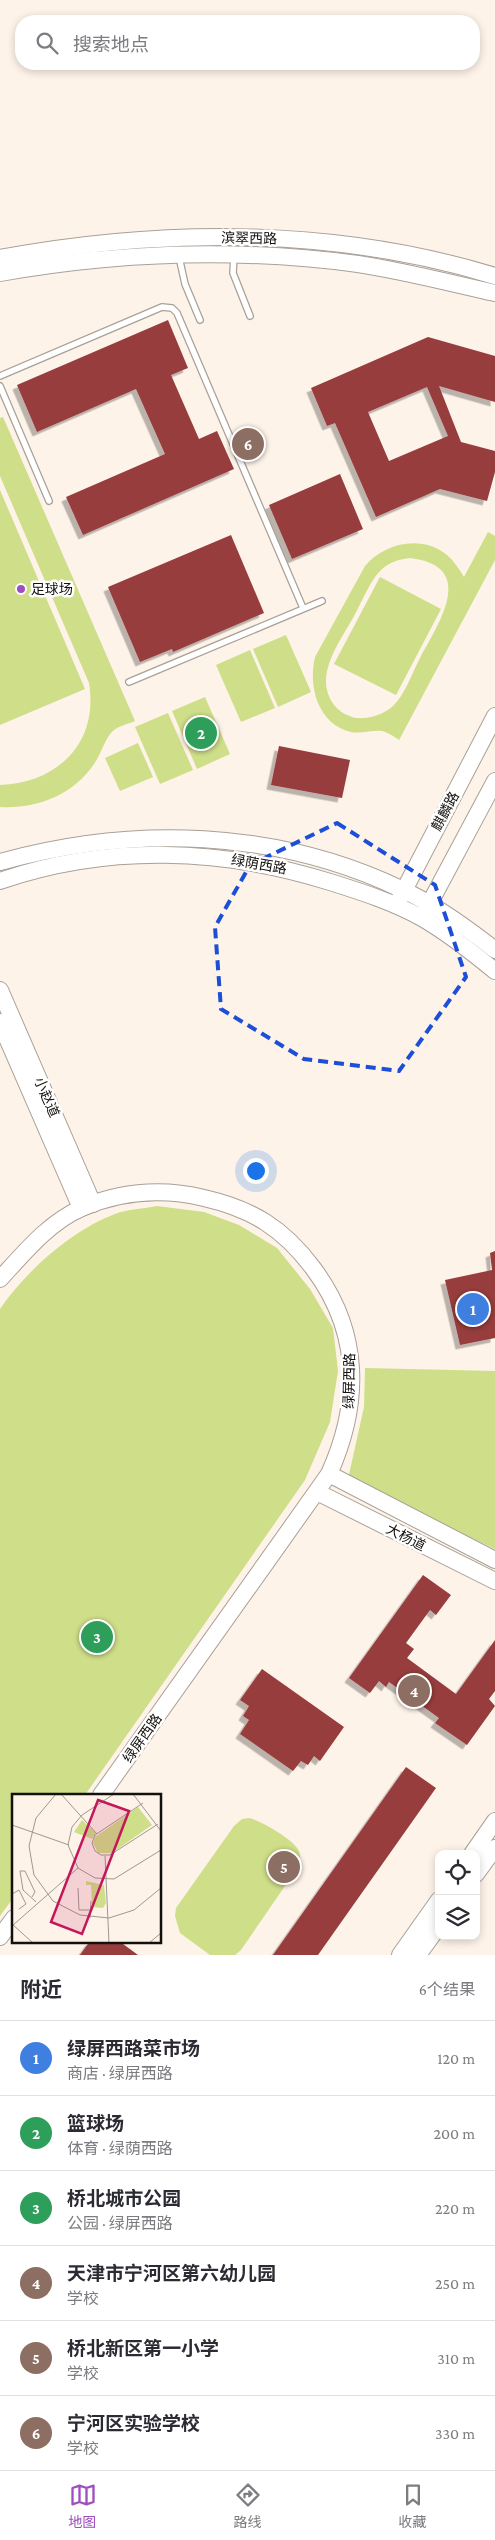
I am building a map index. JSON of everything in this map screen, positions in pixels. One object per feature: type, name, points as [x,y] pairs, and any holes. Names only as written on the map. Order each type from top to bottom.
[{"type":"street","name":"滨翠西路","points":[[0,258],[86,244],[178,246],[316,242],[394,252],[495,276]]},
{"type":"street","name":"滨翠西路","points":[[234,245],[292,256],[360,265],[495,293]]},
{"type":"street","name":"滨翠西路","points":[[0,273],[178,246]]},
{"type":"street","name":"麒麟路","points":[[397,906],[495,716]]},
{"type":"street","points":[[426,911],[495,781]]},
{"type":"street","name":"绿荫西路","points":[[0,862],[62,846],[140,838],[194,838],[235,842],[294,852],[329,861],[404,890],[451,937],[495,971]]},
{"type":"street","name":"绿荫西路","points":[[0,881],[56,865],[114,856],[199,855],[260,863],[300,872],[364,892],[397,906],[426,911],[495,950]]},
{"type":"street","name":"小赵道","points":[[0,990],[87,1206]]},
{"type":"street","name":"小赵道","points":[[0,1022],[87,1206]]},
{"type":"street","name":"绿屏西路","points":[[0,1279],[28,1248],[56,1223],[87,1206],[123,1194],[156,1191],[215,1201],[244,1209],[287,1238],[305,1258],[334,1298],[344,1323],[350,1348],[351,1399],[347,1424],[341,1448],[329,1474],[102,1794]]},
{"type":"street","name":"大杨道","points":[[329,1474],[495,1560]]},
{"type":"street","name":"大杨道","points":[[317,1492],[495,1581]]},
{"type":"street","points":[[475,1850],[495,1821]]},
{"type":"street","points":[[480,1869],[495,1848]]},
{"type":"street","points":[[400,1955],[435,1906]]},
{"type":"street","points":[[0,1937],[12,1921]]},
{"type":"street","points":[[418,1955],[435,1932]]},
{"type":"lane","points":[[234,245],[233,273],[250,316]]},
{"type":"lane","points":[[178,246],[185,284],[200,320]]},
{"type":"lane","points":[[0,376],[162,307],[172,308],[177,313],[303,608]]},
{"type":"lane","points":[[0,386],[49,501]]},
{"type":"lane","points":[[129,682],[322,600]]},
{"type":"highlighted area","points":[[337,823],[435,885],[466,977],[399,1071],[304,1059],[221,1009],[215,927],[250,865]]},
{"type":"green space","points":[[3,417],[135,721],[113,731],[106,740],[94,764],[76,784],[65,792],[40,802],[14,807],[0,807],[0,785],[40,777],[70,755],[81,741],[87,724],[90,704],[89,683],[0,476],[0,418]]},
{"type":"green space","name":"足球场","points":[[0,490],[85,689],[0,725]]},
{"type":"green space","points":[[488,532],[495,536],[495,560],[399,740],[389,733],[382,731],[351,732],[340,728],[330,721],[323,713],[315,692],[313,669],[315,657],[365,566],[382,552],[404,544],[415,543],[437,548],[454,562],[464,577]],"holes":[[[410,558],[431,563],[443,572],[448,584],[448,598],[436,629],[397,702],[388,710],[370,717],[356,718],[339,710],[328,694],[327,670],[336,647],[370,584],[382,569],[395,561]]]},
{"type":"green space","points":[[380,577],[441,609],[396,695],[334,664]]},
{"type":"green space","points":[[286,635],[311,692],[278,707],[253,649]]},
{"type":"green space","points":[[250,650],[275,708],[241,722],[216,665]]},
{"type":"green space","points":[[205,697],[230,754],[197,769],[172,711]]},
{"type":"green space","points":[[168,713],[193,770],[160,784],[135,727]]},
{"type":"green space","points":[[138,743],[153,777],[120,791],[105,758]]},
{"type":"green space","points":[[157,1206],[204,1212],[239,1225],[277,1248],[310,1289],[333,1328],[338,1371],[330,1422],[305,1480],[86,1794],[12,1794],[12,1900],[0,1916],[0,1309],[22,1281],[66,1241],[99,1221],[130,1210]]},
{"type":"green space","points":[[365,1368],[495,1371],[495,1549],[348,1479],[364,1407]]},
{"type":"green space","points":[[250,1818],[285,1837],[296,1847],[300,1857],[298,1867],[241,1950],[235,1955],[210,1955],[180,1933],[175,1916],[176,1908],[234,1826],[242,1819]]},
{"type":"building","points":[[168,320],[188,368],[171,375],[199,439],[217,431],[234,469],[83,535],[66,497],[165,454],[136,389],[37,432],[17,385]]},
{"type":"building","points":[[428,337],[495,356],[495,402],[439,386],[461,442],[495,451],[495,472],[487,501],[440,489],[376,517],[335,423],[327,426],[311,388]],"holes":[[[427,387],[448,436],[389,461],[368,412]]]},
{"type":"building","points":[[340,474],[363,529],[292,559],[269,505]]},
{"type":"building","points":[[231,535],[264,613],[173,652],[172,649],[140,662],[108,587]]},
{"type":"building","points":[[279,746],[350,760],[342,798],[271,785]]},
{"type":"building","points":[[495,1251],[495,1338],[460,1345],[445,1280],[492,1270],[490,1253]]},
{"type":"building","points":[[423,1575],[451,1595],[436,1615],[430,1610],[406,1643],[414,1649],[407,1658],[456,1694],[495,1640],[495,1691],[489,1699],[495,1706],[467,1745],[435,1723],[439,1718],[389,1682],[386,1687],[379,1681],[370,1693],[349,1678]]},
{"type":"building","points":[[262,1669],[344,1727],[320,1761],[314,1756],[308,1765],[301,1761],[293,1771],[240,1734],[249,1720],[243,1716],[249,1706],[240,1700]]},
{"type":"building","points":[[406,1767],[436,1788],[318,1955],[273,1955]]},
{"type":"building","points":[[89,1942],[120,1942],[138,1955],[80,1955]]},
{"type":"place","name":"宁河区实验学校","points":[[248,444]]},
{"type":"place","name":"足球场","points":[[21,589]]},
{"type":"place","name":"篮球场","points":[[201,733]]},
{"type":"place","name":"绿屏西路菜市场","points":[[473,1309]]},
{"type":"place","name":"桥北城市公园","points":[[97,1637]]},
{"type":"place","name":"天津市宁河区第六幼儿园","points":[[414,1691]]},
{"type":"place","name":"桥北新区第一小学","points":[[284,1867]]}]
